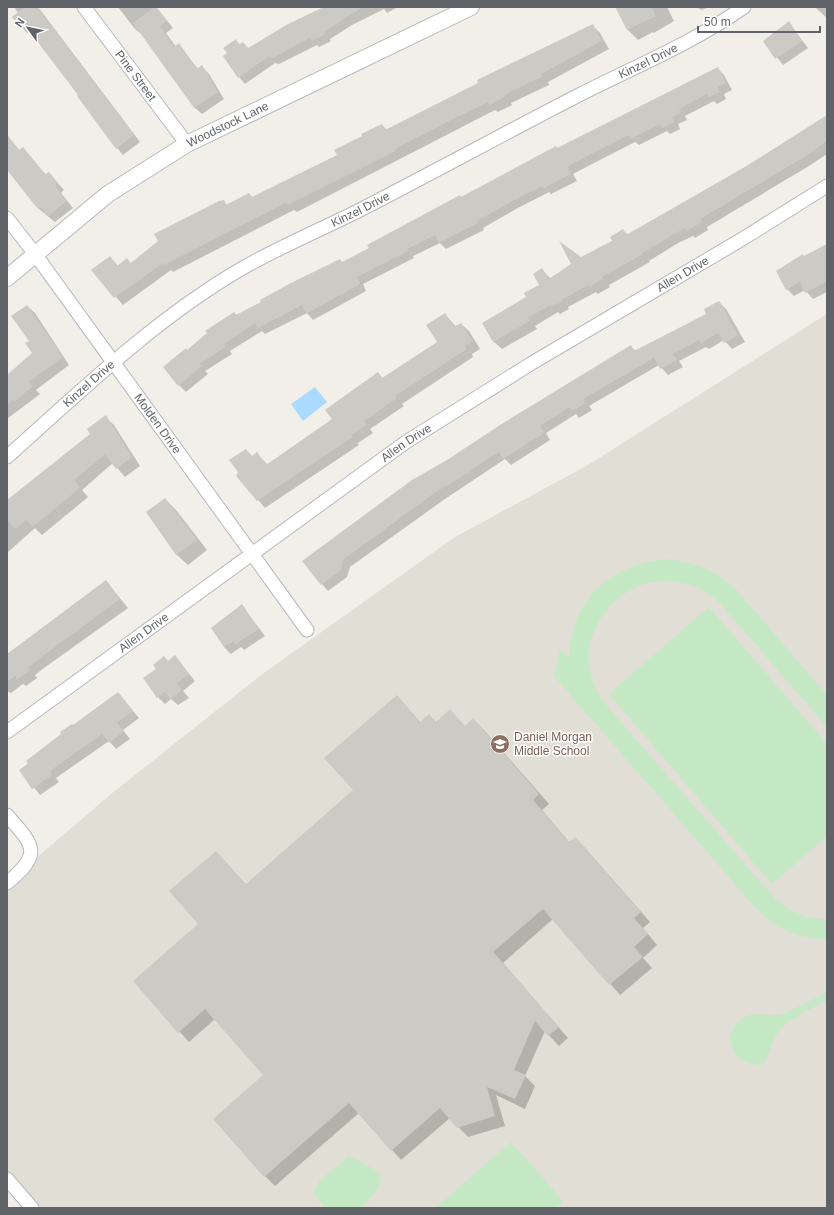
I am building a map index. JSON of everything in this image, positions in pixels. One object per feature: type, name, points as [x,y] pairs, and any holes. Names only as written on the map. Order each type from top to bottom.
[{"type":"street","name":"Pine Street","points":[[84,7],[187,144]]},
{"type":"street","name":"Woodstock Lane","points":[[7,278],[108,194],[130,178],[187,144],[471,7]]},
{"type":"street","name":"Kinzel Drive","points":[[7,457],[114,362],[176,313],[218,283],[244,267],[362,209],[578,95],[655,58],[730,17],[744,7]]},
{"type":"street","name":"Allen Drive","points":[[7,732],[406,442],[532,363],[738,242],[827,186]]},
{"type":"street","name":"Molden Drive","points":[[7,218],[114,362],[164,434],[253,553],[307,630]]},
{"type":"street","points":[[7,815],[29,840],[31,845],[29,861],[22,871],[7,883]]},
{"type":"street","points":[[7,1179],[32,1208]]},
{"type":"shaded area","name":"Daniel Morgan Middle School","points":[[827,314],[827,1208],[32,1208],[7,1179],[7,883],[111,794],[261,675],[455,537],[588,465]]},
{"type":"green space","points":[[664,559],[702,567],[718,575],[734,587],[827,695],[827,727],[719,602],[691,585],[663,581],[636,587],[614,602],[598,624],[589,650],[592,678],[607,706],[775,899],[799,914],[813,918],[827,919],[827,939],[808,938],[791,933],[768,920],[761,914],[554,676],[560,649],[569,659],[571,638],[577,620],[585,604],[596,590],[610,578],[626,569],[644,563]]},
{"type":"green space","points":[[709,607],[827,744],[827,836],[772,884],[609,694]]},
{"type":"green space","points":[[827,992],[827,1001],[791,1020],[779,1031],[762,1065],[750,1064],[741,1059],[735,1053],[731,1045],[730,1037],[738,1022],[747,1016],[760,1014],[781,1015]]},
{"type":"green space","points":[[511,1142],[563,1201],[555,1208],[435,1208]]},
{"type":"green space","points":[[349,1156],[371,1167],[381,1176],[377,1190],[360,1208],[326,1208],[313,1193],[320,1180]]},
{"type":"water","points":[[315,387],[327,402],[303,421],[291,404]]},
{"type":"building","points":[[25,7],[37,7],[134,135],[116,149],[40,45],[23,24],[20,27],[12,17]]},
{"type":"building","points":[[156,7],[167,21],[160,26],[174,47],[179,43],[197,69],[202,65],[218,92],[194,108],[133,23]]},
{"type":"building","points":[[324,7],[363,7],[324,32],[325,34],[312,41],[310,38],[272,58],[268,57],[238,78],[223,56],[227,53],[223,48],[236,39],[239,45],[243,42],[248,48],[288,24]]},
{"type":"building","points":[[615,7],[652,7],[656,16],[627,30]]},
{"type":"building","points":[[789,21],[802,41],[775,59],[763,41]]},
{"type":"building","points":[[593,24],[602,41],[541,74],[542,77],[504,95],[505,97],[489,105],[488,102],[451,120],[395,149],[396,151],[288,205],[287,202],[164,265],[163,263],[114,298],[91,270],[110,256],[117,266],[127,258],[131,263],[158,241],[154,234],[219,201],[224,200],[226,205],[249,193],[252,197],[337,155],[334,150],[362,136],[361,134],[382,124],[385,130],[478,83],[477,80]]},
{"type":"building","points":[[718,67],[726,83],[718,87],[720,92],[709,97],[707,94],[679,109],[681,113],[672,117],[674,122],[662,128],[660,124],[631,139],[629,135],[589,155],[567,167],[571,174],[544,188],[542,186],[509,203],[477,221],[478,223],[439,243],[435,235],[407,249],[408,251],[357,277],[360,284],[306,314],[302,305],[258,328],[255,323],[224,344],[226,347],[199,364],[202,366],[178,386],[163,367],[186,348],[187,350],[207,333],[205,331],[234,312],[236,315],[261,302],[260,300],[291,283],[340,259],[342,262],[369,248],[367,245],[460,195],[461,197],[556,146],[557,148]]},
{"type":"building","points":[[827,115],[827,141],[801,159],[700,219],[702,222],[686,231],[685,228],[671,236],[602,277],[603,279],[590,287],[588,285],[552,307],[550,305],[528,318],[530,321],[493,342],[482,323],[526,297],[524,293],[539,285],[533,274],[542,268],[549,279],[571,264],[559,241],[581,257],[612,241],[610,237],[623,229],[626,235],[745,167]]},
{"type":"building","points":[[7,135],[19,150],[23,147],[45,174],[49,172],[58,183],[55,185],[67,201],[48,216],[40,207],[38,209],[7,170]]},
{"type":"building","points":[[827,244],[827,281],[805,293],[800,282],[786,290],[776,271],[803,254],[804,256]]},
{"type":"building","points":[[719,301],[738,335],[724,343],[718,333],[701,343],[699,340],[673,354],[677,360],[660,369],[654,358],[583,399],[586,403],[572,411],[569,407],[540,426],[544,433],[503,459],[499,452],[469,471],[470,472],[437,491],[343,560],[341,570],[321,585],[302,561],[412,480],[447,460],[500,425],[631,345],[634,351],[706,314],[704,309]]},
{"type":"building","points":[[27,305],[63,357],[29,382],[33,386],[14,402],[13,400],[7,405],[7,375],[32,353],[25,343],[29,341],[11,316]]},
{"type":"building","points":[[445,313],[454,327],[461,323],[473,341],[465,346],[467,349],[395,396],[397,398],[364,421],[366,425],[351,435],[353,437],[257,501],[236,476],[238,472],[229,460],[246,449],[252,456],[257,452],[266,465],[332,419],[325,410],[378,372],[382,378],[437,342],[426,325]]},
{"type":"building","points":[[106,415],[132,457],[116,469],[105,454],[74,480],[80,488],[33,527],[26,520],[15,529],[7,519],[7,500],[90,434],[87,429]]},
{"type":"building","points":[[165,498],[197,540],[176,555],[146,512]]},
{"type":"building","points":[[106,580],[120,599],[28,667],[30,670],[17,679],[15,676],[7,682],[7,654]]},
{"type":"building","points":[[242,604],[259,629],[236,644],[234,641],[224,647],[211,628]]},
{"type":"building","points":[[175,655],[189,674],[177,683],[182,690],[170,699],[165,692],[157,698],[143,678],[156,669],[153,665],[164,656],[168,661]]},
{"type":"building","points":[[118,692],[133,711],[117,723],[124,731],[109,743],[102,734],[50,771],[52,775],[32,789],[19,770],[28,764],[26,761],[61,734],[60,732],[72,724],[73,725]]},
{"type":"building","points":[[397,695],[420,722],[429,714],[436,722],[450,709],[465,726],[473,718],[539,794],[533,800],[569,842],[575,837],[641,912],[634,918],[648,934],[634,947],[643,957],[609,985],[543,909],[493,952],[559,1027],[548,1036],[535,1021],[514,1070],[526,1075],[515,1099],[487,1087],[495,1116],[457,1128],[440,1108],[391,1151],[349,1103],[264,1177],[213,1119],[263,1075],[205,1009],[178,1033],[133,981],[198,924],[169,891],[216,851],[246,884],[353,790],[324,758]]},
{"type":"place","name":"Daniel Morgan Middle School","points":[[500,744]]}]
